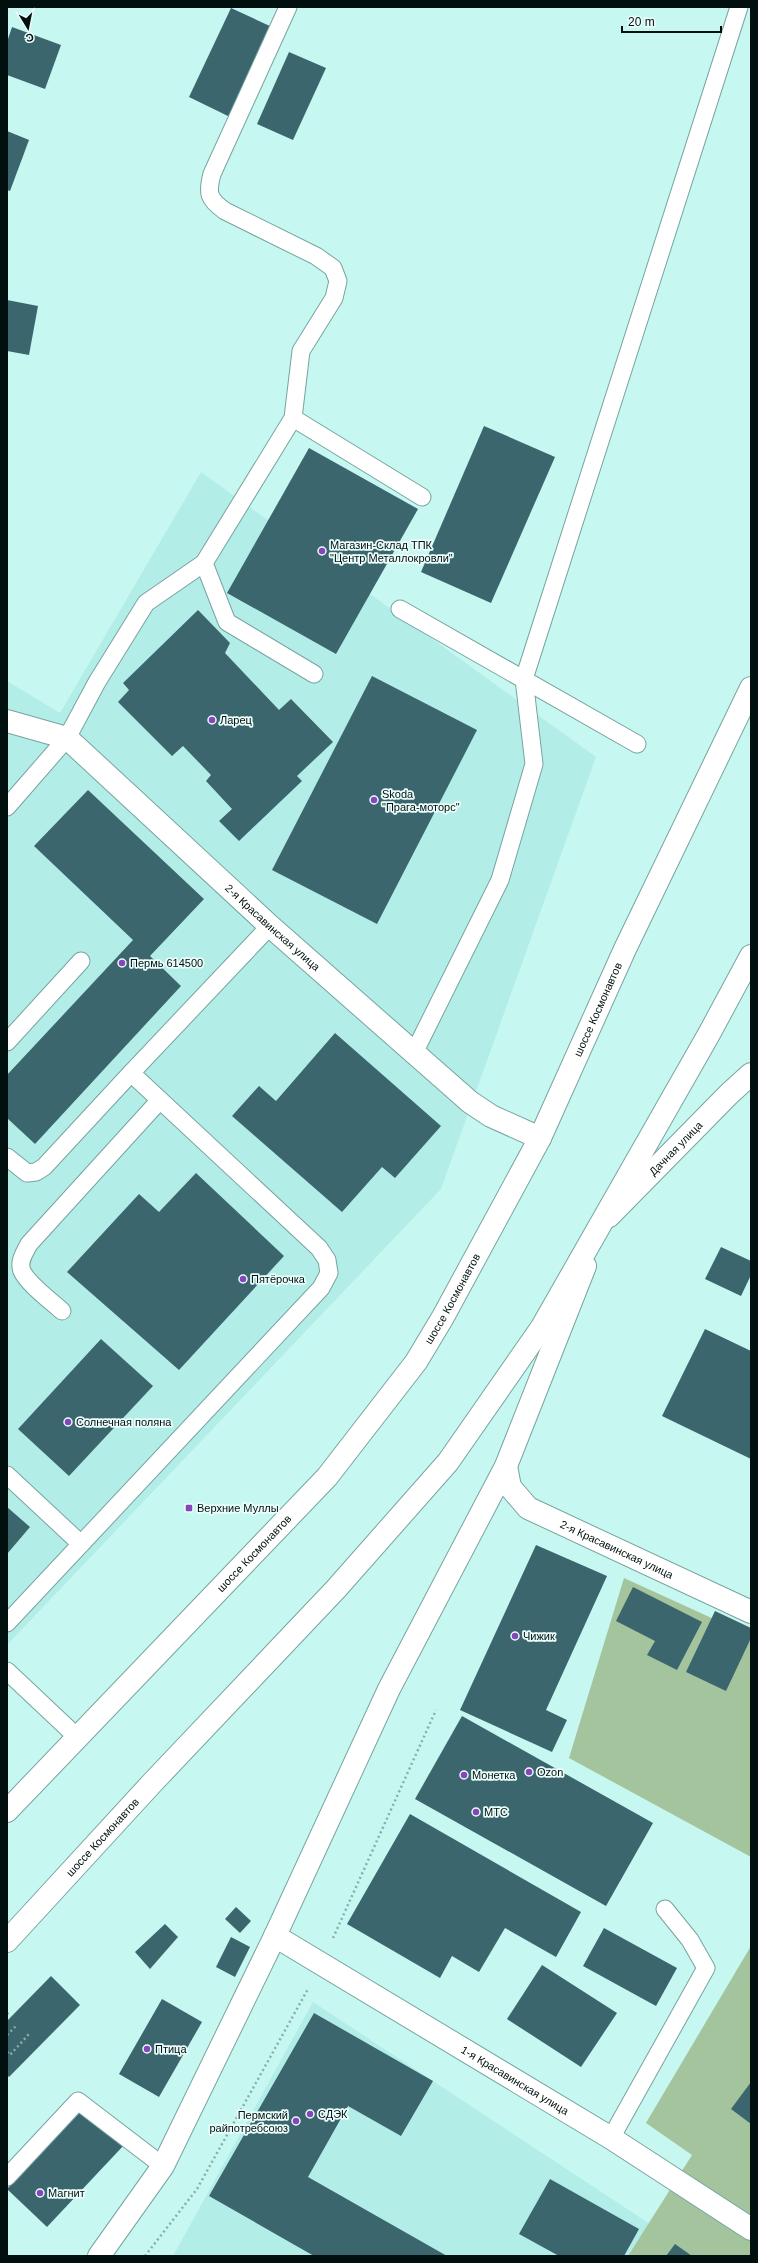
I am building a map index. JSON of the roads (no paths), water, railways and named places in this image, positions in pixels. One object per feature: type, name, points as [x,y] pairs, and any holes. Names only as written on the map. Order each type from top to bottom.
[{"type":"street","name":"шоссе Космонавтов","points":[[7,1811],[327,1477],[416,1362],[443,1316],[540,1138],[625,949],[751,688]]},
{"type":"street","name":"2-я Красавинская улица","points":[[7,721],[67,738],[270,926],[470,1102],[486,1113],[540,1138]]},
{"type":"street","name":"шоссе Космонавтов","points":[[7,1941],[153,1782],[336,1589],[448,1462],[542,1326],[709,1034],[751,956]]},
{"type":"street","points":[[709,1034],[751,987]]},
{"type":"street","name":"Дачная улица","points":[[601,1224],[729,1094],[751,1074]]},
{"type":"street","points":[[99,2256],[163,2166],[275,1936],[389,1689],[506,1466],[601,1224]]},
{"type":"street","name":"2-я Красавинская улица","points":[[506,1466],[510,1487],[528,1508],[751,1612]]},
{"type":"street","name":"1-я Красавинская улица","points":[[275,1936],[611,2138],[751,2229]]},
{"type":"lane","points":[[7,807],[67,738],[97,682],[146,603],[204,563],[293,418],[301,351],[334,298],[338,281],[333,268],[316,256],[224,211],[213,202],[208,189],[212,174],[288,7]]},
{"type":"lane","points":[[414,1053],[500,880],[534,764],[524,679],[739,7]]},
{"type":"lane","points":[[293,418],[422,497]]},
{"type":"lane","points":[[204,563],[228,622],[314,674]]},
{"type":"lane","points":[[400,609],[637,744]]},
{"type":"lane","points":[[7,1157],[27,1173],[36,1172],[44,1167],[270,926]]},
{"type":"lane","points":[[7,1042],[82,961]]},
{"type":"lane","points":[[7,1623],[321,1288],[329,1273],[327,1260],[319,1248],[132,1073]]},
{"type":"lane","points":[[62,1311],[31,1282],[22,1271],[22,1257],[29,1244],[160,1100]]},
{"type":"lane","points":[[7,1475],[81,1544]]},
{"type":"lane","points":[[7,1672],[77,1737]]},
{"type":"lane","points":[[611,2138],[706,1968],[690,1940],[665,1909]]},
{"type":"lane","points":[[7,2178],[78,2102],[163,2166]]},
{"type":"place","name":"Магазин-Склад ТПК \"Центр Металлокровли\"","points":[[322,551]]},
{"type":"place","name":"Ларец","points":[[212,720]]},
{"type":"place","name":"Skoda \"Прага-моторс\"","points":[[374,800]]},
{"type":"place","name":"Пермь 614500","points":[[122,963]]},
{"type":"place","name":"Пятёрочка","points":[[243,1279]]},
{"type":"place","name":"Солнечная поляна","points":[[68,1422]]},
{"type":"place","name":"Верхние Муллы","points":[[189,1508]]},
{"type":"place","name":"Чижик","points":[[515,1636]]},
{"type":"place","name":"Ozon","points":[[529,1772]]},
{"type":"place","name":"Монетка","points":[[464,1775]]},
{"type":"place","name":"МТС","points":[[476,1812]]},
{"type":"place","name":"Птица","points":[[147,2049]]},
{"type":"place","name":"СДЭК","points":[[310,2114]]},
{"type":"place","name":"Пермский райпотребсоюз","points":[[296,2121]]},
{"type":"place","name":"Магнит","points":[[40,2193]]}]
